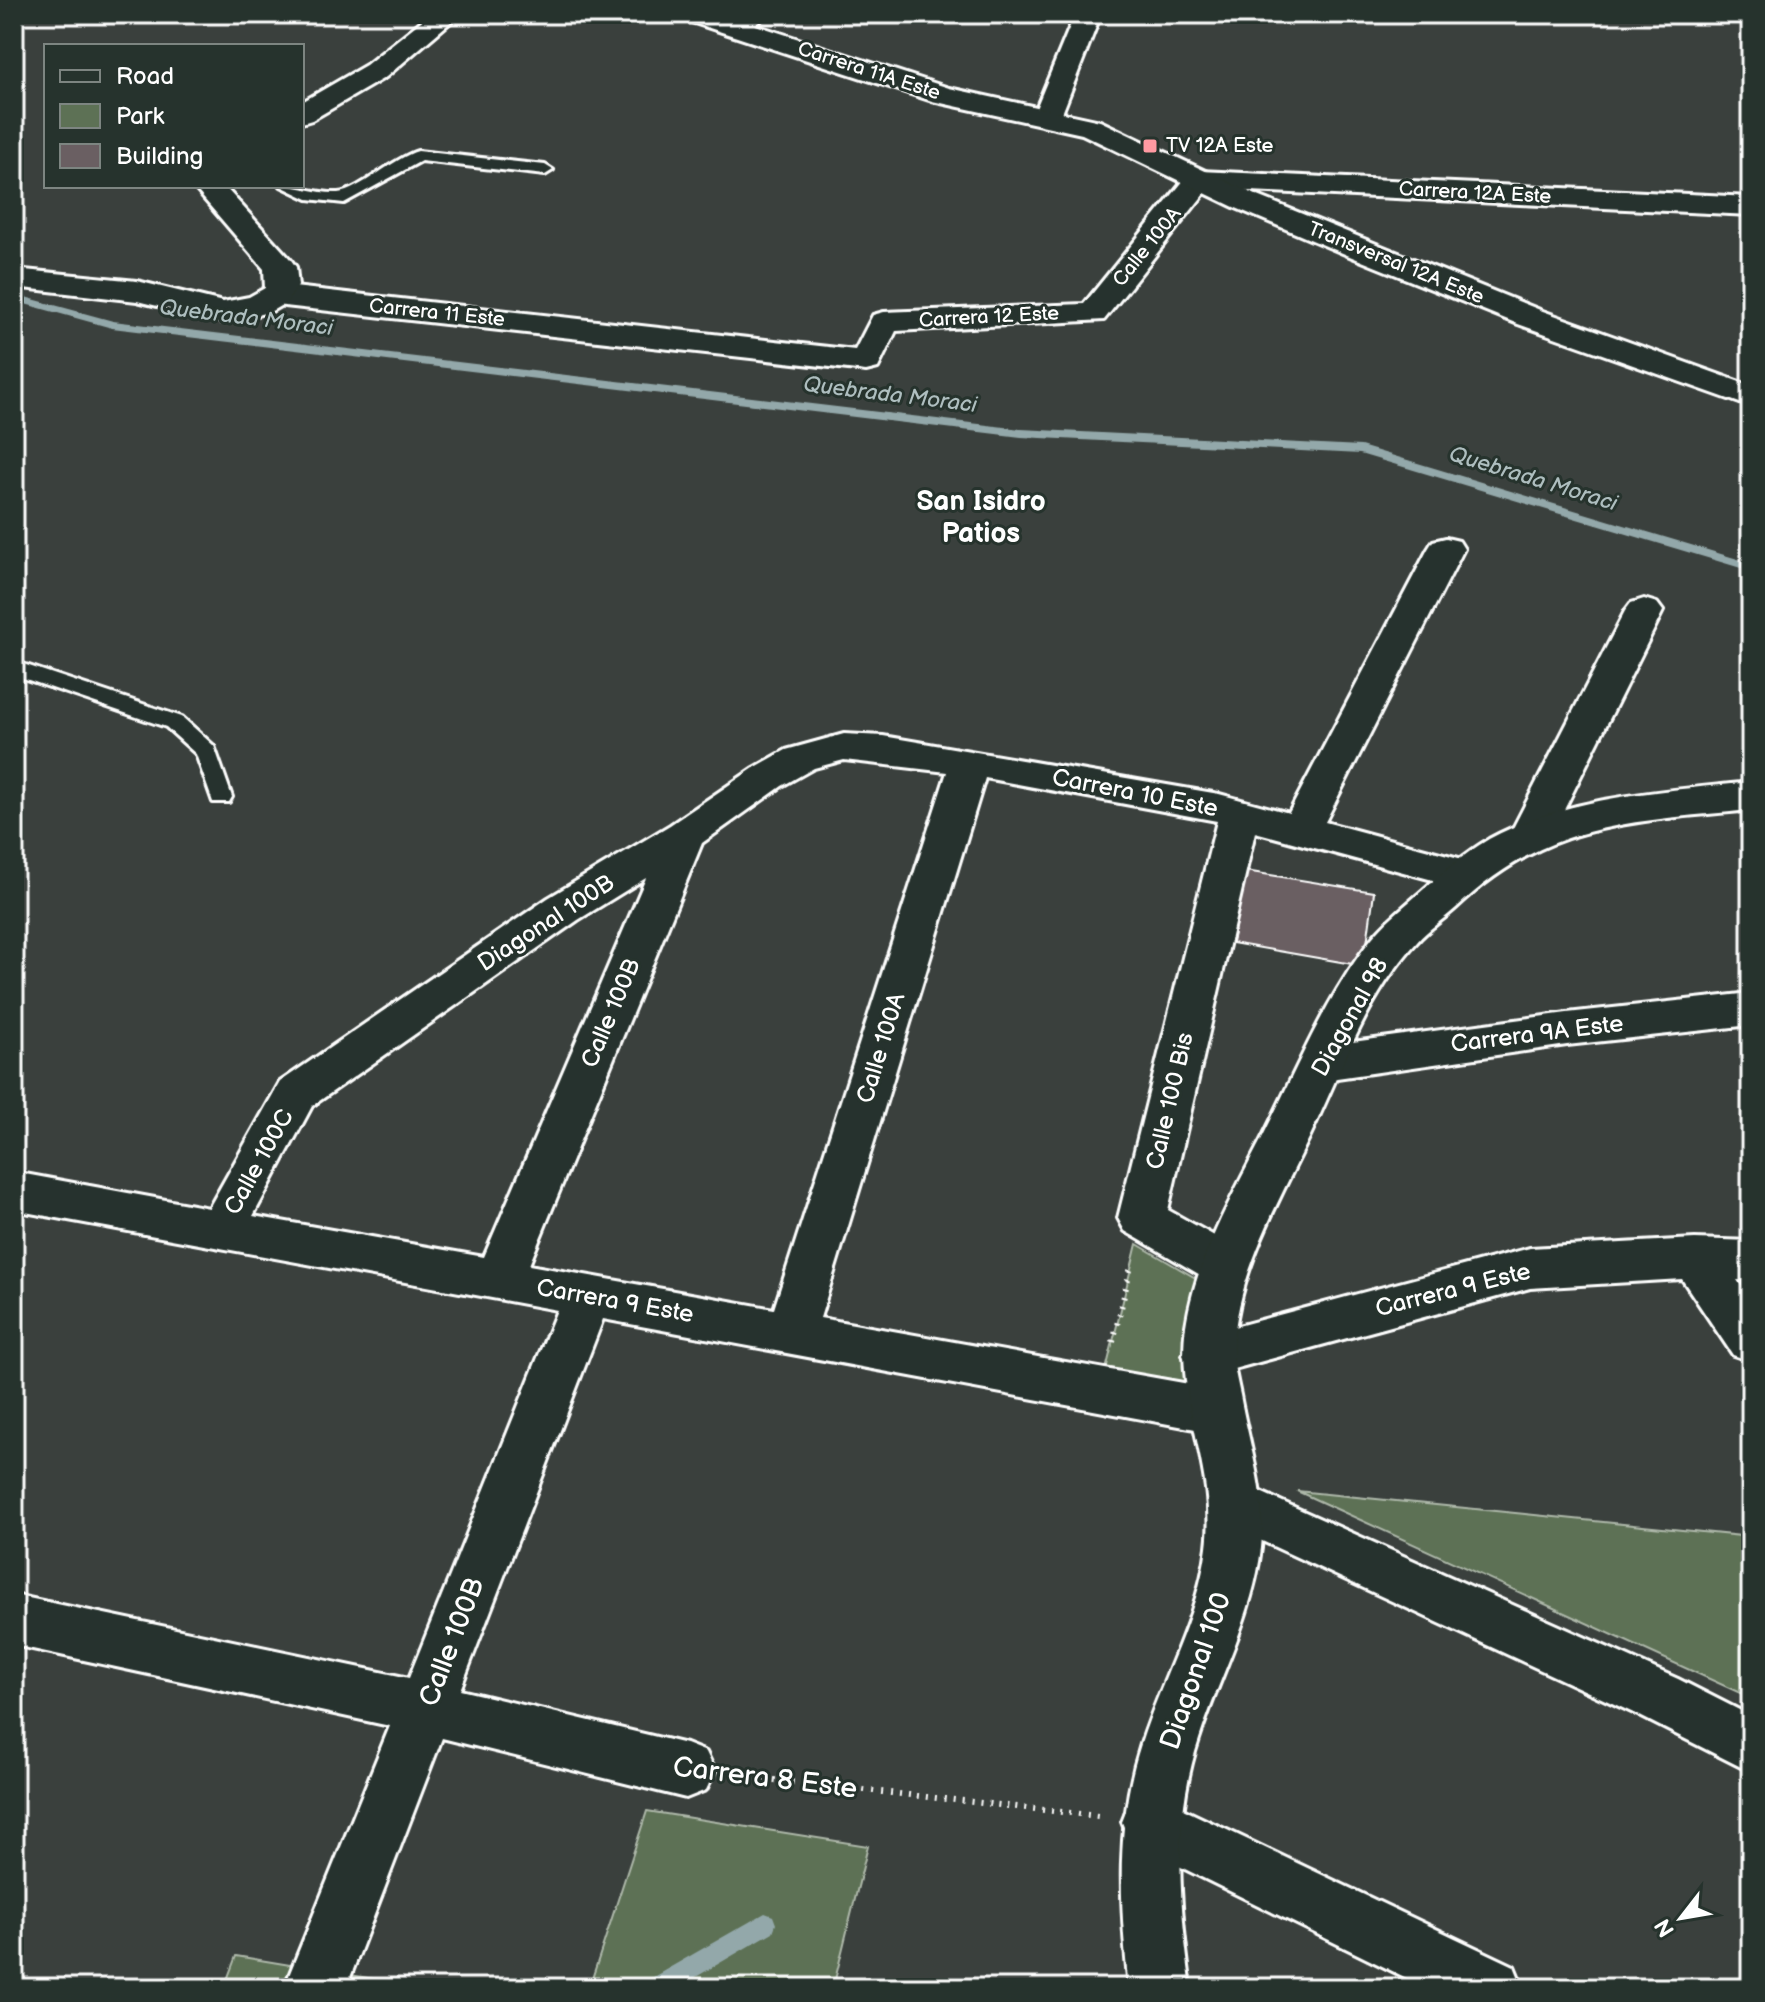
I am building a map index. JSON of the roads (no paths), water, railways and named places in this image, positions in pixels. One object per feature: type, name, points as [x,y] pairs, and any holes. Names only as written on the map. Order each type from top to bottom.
[{"type":"street","name":"Carrera 11A Este","points":[[695,14],[746,20],[942,95],[1047,116]]},
{"type":"street","points":[[1047,116],[1088,14]]},
{"type":"street","points":[[304,113],[376,71],[442,15]]},
{"type":"street","name":"Transversal 12A Este","points":[[1047,116],[1116,137],[1200,180],[1529,317],[1751,397]]},
{"type":"street","name":"Carrera 12A Este","points":[[1200,180],[1751,206]]},
{"type":"street","name":"Calle 100A","points":[[1093,313],[1200,180]]},
{"type":"street","points":[[210,188],[280,267],[282,286],[276,295]]},
{"type":"street","name":"Carrera 11 Este","points":[[14,278],[137,291],[223,312],[250,308],[276,295],[866,361],[884,322]]},
{"type":"street","name":"Carrera 12 Este","points":[[884,322],[1093,313]]},
{"type":"street","points":[[1301,830],[1446,549]]},
{"type":"street","points":[[1530,836],[1644,611]]},
{"type":"street","name":"Carrera 10 Este","points":[[800,759],[844,747],[970,762],[1239,814],[1466,874]]},
{"type":"street","name":"Diagonal 100B","points":[[296,1094],[563,909],[685,835],[800,759]]},
{"type":"street","name":"Calle 100A","points":[[791,1333],[970,762]]},
{"type":"street","points":[[1530,836],[1651,806],[1751,796]]},
{"type":"street","name":"Calle 100 Bis","points":[[1226,1266],[1142,1218],[1239,814]]},
{"type":"street","name":"Calle 100B","points":[[499,1279],[685,835]]},
{"type":"street","name":"Diagonal 98","points":[[1208,1355],[1226,1266],[1323,1063],[1372,972],[1402,932],[1466,874],[1494,854],[1530,836]]},
{"type":"street","name":"Carrera 9A Este","points":[[1323,1063],[1567,1029],[1751,1009]]},
{"type":"street","name":"Calle 100C","points":[[222,1229],[296,1094]]},
{"type":"street","name":"Carrera 9 Este","points":[[14,1191],[1217,1411]]},
{"type":"street","points":[[1695,1259],[1751,1340]]},
{"type":"street","name":"Carrera 9 Este","points":[[1208,1355],[1530,1268],[1695,1259],[1751,1261]]},
{"type":"street","name":"Calle 100B","points":[[315,1988],[587,1296]]},
{"type":"street","name":"Diagonal 100","points":[[1160,1988],[1151,1922],[1151,1822],[1169,1743],[1203,1663],[1223,1602],[1234,1547],[1236,1504],[1208,1355]]},
{"type":"street","points":[[1236,1504],[1658,1697],[1751,1745]]},
{"type":"street","name":"Carrera 8 Este","points":[[14,1620],[426,1708],[686,1771]]},
{"type":"street","points":[[1151,1822],[1492,1988]]},
{"type":"lane","points":[[294,188],[314,196],[344,198],[418,156],[545,170]]},
{"type":"lane","points":[[14,668],[174,722],[206,751],[221,797]]},
{"type":"waterway","name":"Quebrada Moraci","points":[[14,297],[112,324],[1021,433],[1361,450],[1751,567]]},
{"type":"waterway","points":[[656,1988],[765,1924]]},
{"type":"place","name":"TV 12A Este","points":[[1150,146]]},
{"type":"district","name":"San Isidro Patios","points":[[981,517]]}]
